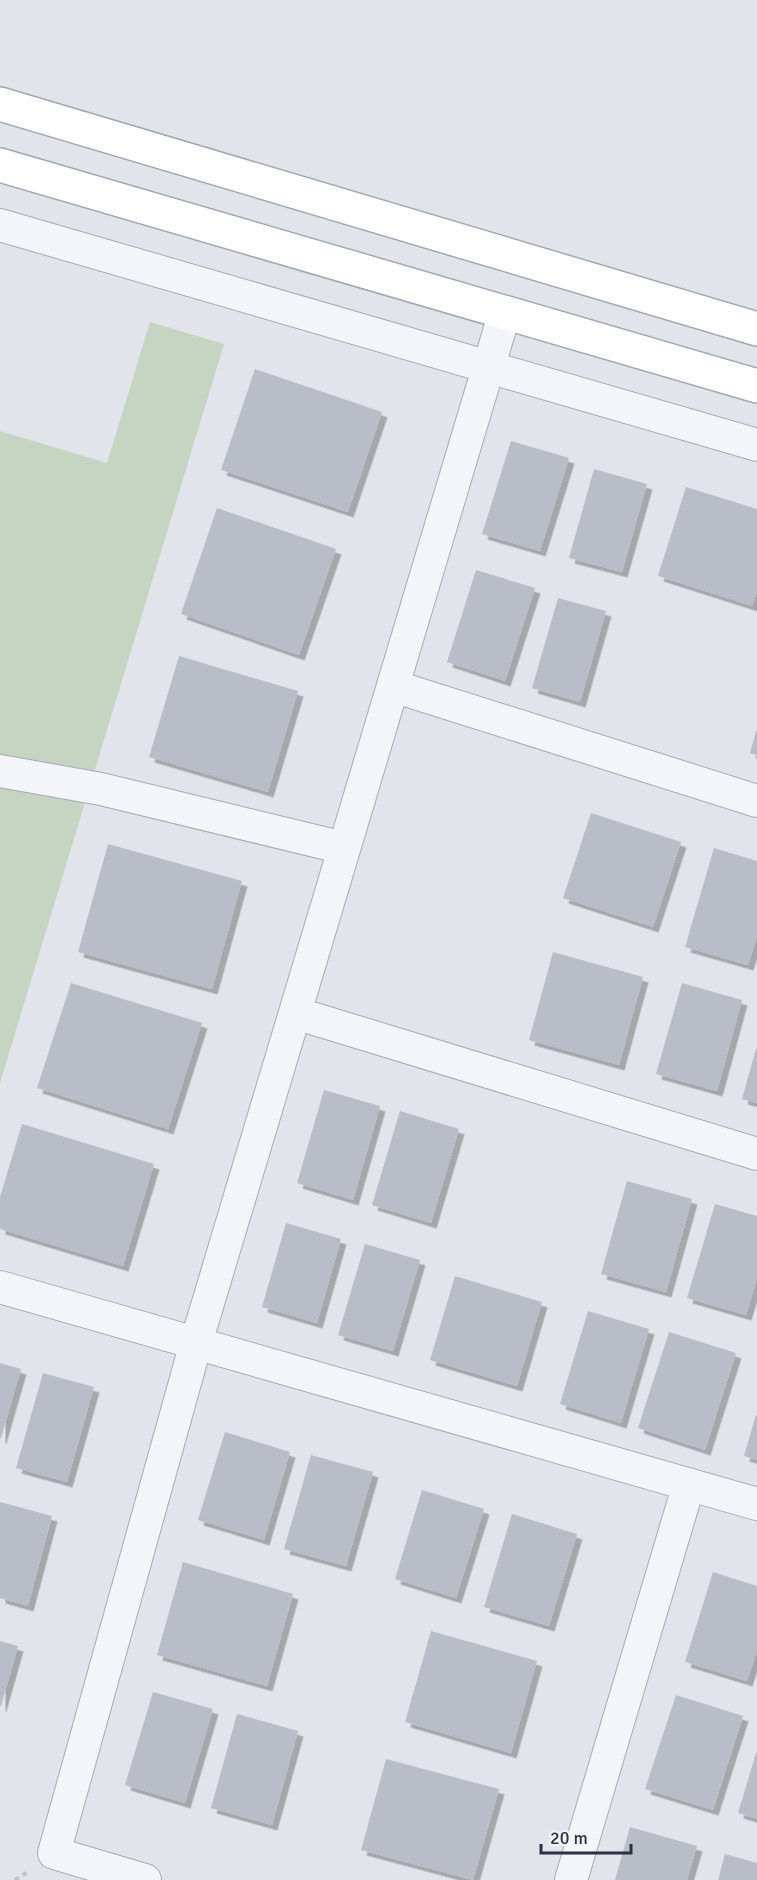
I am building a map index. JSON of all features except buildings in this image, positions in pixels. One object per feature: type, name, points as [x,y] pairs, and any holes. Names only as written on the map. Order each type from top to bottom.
[{"type":"main road","points":[[0,104],[757,329]]},
{"type":"main road","points":[[0,165],[757,386]]},
{"type":"street","points":[[0,225],[757,445]]},
{"type":"street","points":[[145,1880],[54,1853],[196,1343],[505,312]]},
{"type":"street","points":[[393,686],[757,801]]},
{"type":"street","points":[[0,771],[101,789],[344,848]]},
{"type":"street","points":[[295,1013],[757,1154]]},
{"type":"street","points":[[0,1287],[757,1504]]},
{"type":"street","points":[[571,1880],[688,1484]]},
{"type":"green space","points":[[150,322],[224,344],[0,1083],[0,431],[107,463]]}]
